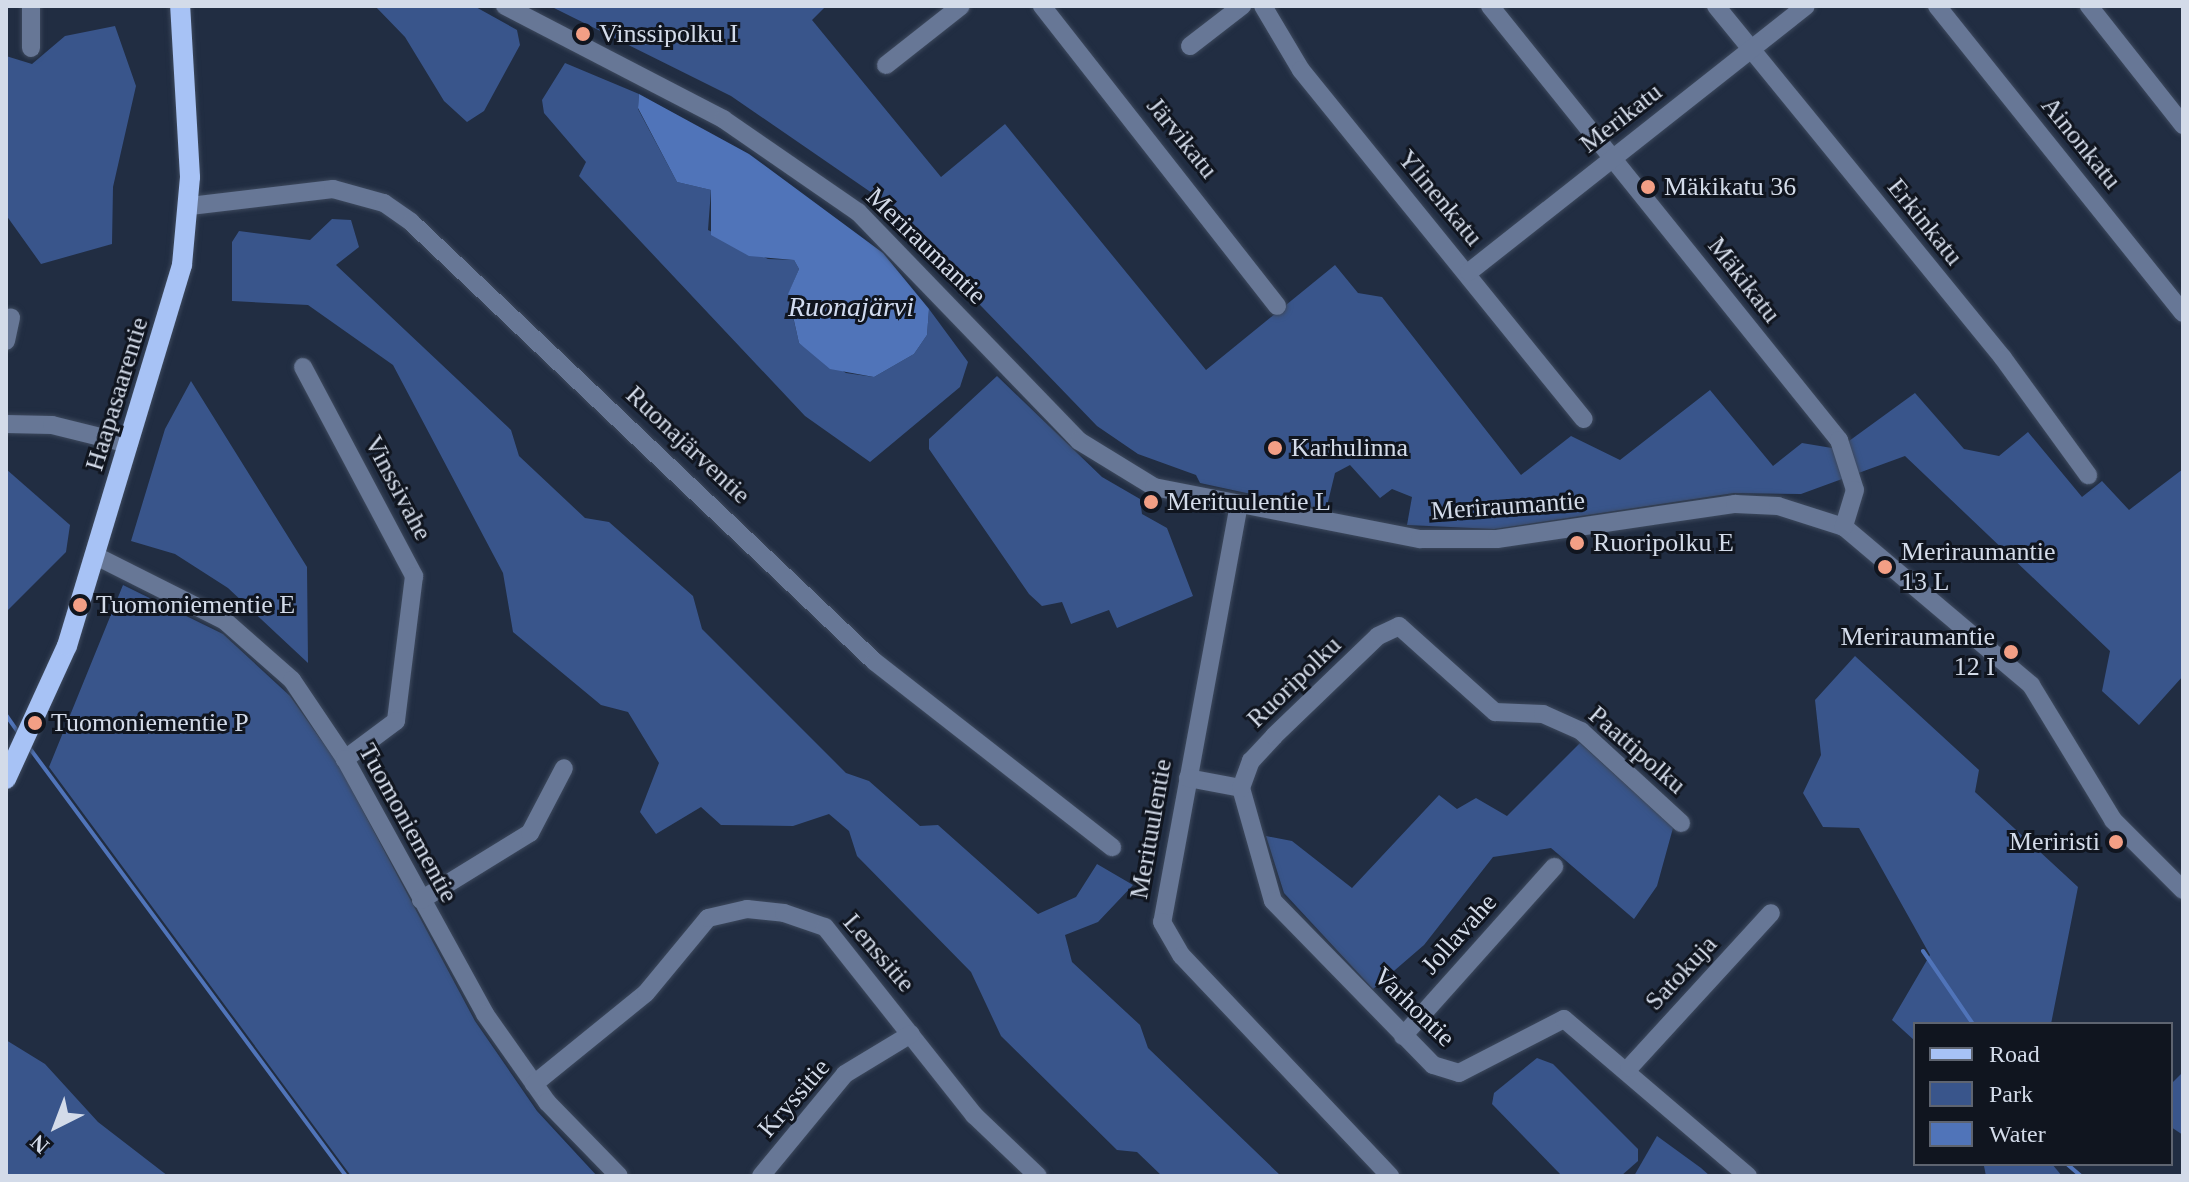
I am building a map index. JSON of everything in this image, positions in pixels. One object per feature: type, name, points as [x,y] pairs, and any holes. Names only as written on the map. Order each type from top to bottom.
[{"type":"main road","name":"Haapasaarentie","points":[[6,779],[50,690],[96,556],[182,265],[190,206],[180,6]]},
{"type":"street","points":[[31,6],[31,48]]},
{"type":"street","name":"Meriraumantie","points":[[505,6],[711,111],[858,212],[1036,398],[1115,468],[1154,487],[1420,539],[1497,539],[1735,504],[1778,506],[1844,527],[2031,685],[2113,820],[2183,890]]},
{"type":"street","points":[[886,65],[961,6]]},
{"type":"street","name":"Järvikatu","points":[[1042,6],[1277,306]]},
{"type":"street","points":[[1190,46],[1242,6]]},
{"type":"street","name":"Ylinenkatu","points":[[1263,6],[1301,70],[1469,272],[1584,419]]},
{"type":"street","name":"Mäkikatu","points":[[1490,6],[1848,453],[1855,490],[1844,527]]},
{"type":"street","name":"Erkinkatu","points":[[1716,6],[2003,358],[2088,475]]},
{"type":"street","name":"Merikatu","points":[[1469,272],[1806,6]]},
{"type":"street","name":"Ainonkatu","points":[[1937,6],[2183,313]]},
{"type":"street","points":[[2089,6],[2183,125]]},
{"type":"street","name":"Ruonajärventie","points":[[190,206],[333,189],[384,203],[411,222],[875,662],[1112,847]]},
{"type":"street","points":[[6,341],[11,318]]},
{"type":"street","name":"Vinssivahe","points":[[303,367],[414,576],[396,721],[345,759]]},
{"type":"street","points":[[6,424],[52,425],[129,444]]},
{"type":"street","name":"Merituulentie","points":[[1239,504],[1161,908],[1166,936],[1390,1176]]},
{"type":"street","name":"Tuomoniementie","points":[[96,556],[194,601],[261,649],[345,759],[421,900],[534,1084],[619,1176]]},
{"type":"street","name":"Ruoripolku","points":[[1241,788],[1274,736],[1378,636],[1399,626]]},
{"type":"street","name":"Paattipolku","points":[[1399,626],[1495,712],[1543,714],[1581,731],[1681,823]]},
{"type":"street","points":[[421,900],[530,833],[564,768]]},
{"type":"street","points":[[1188,778],[1241,788]]},
{"type":"street","name":"Varhontie","points":[[1241,788],[1273,901],[1433,1065],[1459,1073],[1564,1019],[1629,1068],[1748,1176]]},
{"type":"street","name":"Jollavahe","points":[[1403,1036],[1554,867]]},
{"type":"street","name":"Lenssitie","points":[[534,1084],[646,993],[708,918],[747,909],[825,927],[974,1115],[1038,1176]]},
{"type":"street","name":"Satokuja","points":[[1629,1068],[1771,913]]},
{"type":"street","name":"Kryssitie","points":[[761,1176],[845,1074],[911,1034]]},
{"type":"green space","points":[[375,6],[474,6],[517,30],[520,45],[484,111],[467,122],[444,101],[405,37]]},
{"type":"green space","points":[[550,6],[826,6],[812,20],[941,177],[1005,124],[1206,370],[1335,265],[1358,293],[1382,297],[1521,475],[1571,436],[1620,460],[1710,390],[1773,466],[1802,443],[1838,449],[1915,393],[1964,449],[1999,456],[2028,432],[2082,497],[2102,481],[2129,510],[2183,469],[2183,676],[2139,725],[2102,691],[2110,651],[1905,456],[1801,494],[1734,493],[1494,529],[1407,525],[1412,497],[1392,489],[1380,498],[1350,465],[1335,473],[1326,510],[1200,483],[1196,475],[1138,454],[1097,426],[872,193],[731,96]]},
{"type":"green space","points":[[115,26],[136,86],[113,187],[112,244],[41,264],[6,215],[6,56],[32,64],[65,36]]},
{"type":"green space","points":[[565,63],[639,94],[638,109],[677,182],[711,190],[708,230],[768,259],[794,260],[799,269],[788,295],[799,343],[846,373],[874,377],[914,354],[927,335],[929,309],[968,362],[960,387],[870,462],[805,416],[579,176],[586,162],[544,113],[542,100]]},
{"type":"green space","points":[[332,219],[351,220],[359,247],[336,265],[511,430],[519,456],[585,518],[609,522],[693,596],[702,629],[846,773],[869,781],[920,826],[938,825],[1038,914],[1076,897],[1097,864],[1133,885],[1098,922],[1065,935],[1072,962],[1140,1025],[1148,1048],[1281,1176],[1162,1176],[1137,1152],[1117,1150],[1001,1036],[971,972],[857,856],[849,831],[829,814],[793,826],[721,825],[701,807],[656,834],[640,812],[659,763],[628,712],[601,705],[513,632],[503,573],[393,365],[308,305],[232,301],[232,242],[239,231],[310,240]]},
{"type":"green space","points":[[997,376],[1102,477],[1140,499],[1142,514],[1167,528],[1193,596],[1117,628],[1109,610],[1071,624],[1062,602],[1042,606],[1029,594],[929,449],[929,439]]},
{"type":"green space","points":[[191,381],[307,567],[308,663],[228,588],[175,554],[131,541],[165,429]]},
{"type":"green space","points":[[6,469],[70,525],[66,552],[6,612]]},
{"type":"green space","points":[[123,585],[223,634],[290,696],[338,764],[475,1021],[537,1111],[597,1176],[351,1176],[49,767]]},
{"type":"green space","points":[[1855,656],[1979,770],[1975,792],[2078,887],[2051,1022],[1913,1022],[1913,1039],[1892,1020],[1930,955],[1859,828],[1823,827],[1803,793],[1821,755],[1815,700]]},
{"type":"green space","points":[[1580,743],[1673,828],[1657,886],[1634,919],[1551,848],[1493,857],[1424,945],[1373,989],[1284,893],[1266,836],[1292,841],[1352,888],[1439,795],[1457,809],[1476,798],[1507,816]]},
{"type":"green space","points":[[6,1040],[45,1064],[98,1122],[168,1176],[6,1176]]},
{"type":"green space","points":[[1537,1058],[1553,1064],[1638,1149],[1638,1161],[1621,1176],[1562,1176],[1492,1104],[1494,1093]]},
{"type":"green space","points":[[2183,1072],[2183,1135],[2173,1128],[2173,1082]]},
{"type":"green space","points":[[1657,1136],[1701,1168],[1710,1176],[1634,1176]]},
{"type":"green space","points":[[1984,1166],[2054,1166],[2062,1176],[1986,1176]]},
{"type":"water","name":"Ruonajärvi","points":[[639,94],[749,154],[883,253],[929,309],[927,335],[914,354],[874,377],[830,369],[799,343],[788,294],[799,269],[794,260],[749,256],[711,235],[711,190],[677,182],[638,108]]},
{"type":"waterway","points":[[6,715],[18,732]]},
{"type":"waterway","points":[[28,746],[346,1176]]},
{"type":"waterway","points":[[1923,951],[1972,1022]]},
{"type":"waterway","points":[[2069,1166],[2081,1176]]},
{"type":"place","name":"Vinssipolku I","points":[[583,34]]},
{"type":"place","name":"Mäkikatu 36","points":[[1648,187]]},
{"type":"place","name":"Karhulinna","points":[[1275,448]]},
{"type":"place","name":"Merituulentie L","points":[[1151,502]]},
{"type":"place","name":"Ruoripolku E","points":[[1577,543]]},
{"type":"place","name":"Meriraumantie 13 L","points":[[1885,567]]},
{"type":"place","name":"Tuomoniementie E","points":[[80,605]]},
{"type":"place","name":"Meriraumantie 12 I","points":[[2011,652]]},
{"type":"place","name":"Tuomoniementie P","points":[[35,723]]},
{"type":"place","name":"Meriristi","points":[[2116,842]]}]
